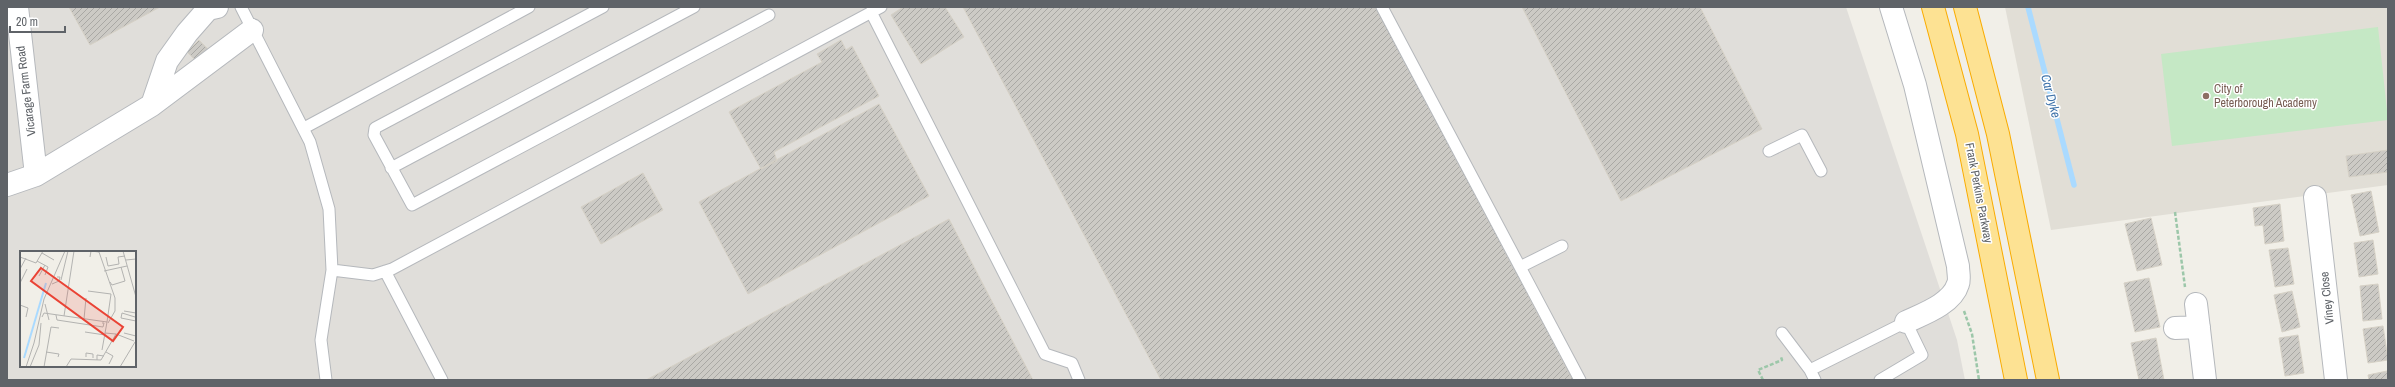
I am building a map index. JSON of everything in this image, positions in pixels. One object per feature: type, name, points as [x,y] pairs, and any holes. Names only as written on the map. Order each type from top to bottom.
[{"type":"highway","points":[[1928,7],[1946,54]]},
{"type":"highway","name":"Frank Perkins Parkway","points":[[1933,7],[1967,134],[2016,380]]},
{"type":"highway","points":[[1965,7],[1998,134],[2048,380]]},
{"type":"street","name":"Vicarage Farm Road","points":[[17,7],[36,176]]},
{"type":"street","points":[[152,106],[167,61],[187,33],[208,8],[217,7]]},
{"type":"street","points":[[1891,7],[1915,85],[1958,266],[1959,282],[1951,297],[1929,311],[1906,322]]},
{"type":"street","points":[[7,185],[36,176],[152,106],[252,30]]},
{"type":"street","name":"Viney Close","points":[[2316,207],[2336,380]]},
{"type":"street","points":[[2196,304],[2205,380]]},
{"type":"street","points":[[2175,328],[2199,327]]},
{"type":"lane","points":[[241,7],[304,128],[329,209],[332,270],[321,340],[326,380]]},
{"type":"lane","points":[[304,128],[529,7]]},
{"type":"lane","points":[[603,7],[375,128],[374,135],[412,205],[769,15]]},
{"type":"lane","points":[[391,168],[694,7]]},
{"type":"lane","points":[[1382,7],[1522,266],[1580,380]]},
{"type":"lane","points":[[332,270],[373,275],[385,271],[876,10],[1045,354],[1072,363],[1079,380]]},
{"type":"lane","points":[[1769,151],[1802,135],[1821,170]]},
{"type":"lane","points":[[1522,266],[1562,246]]},
{"type":"lane","points":[[385,271],[442,380]]},
{"type":"lane","points":[[1782,333],[1813,375],[1906,322],[1922,355],[1880,380]]},
{"type":"path","points":[[2175,212],[2186,298],[2196,304]]},
{"type":"path","points":[[1954,293],[1961,304],[1972,334],[1979,380]]},
{"type":"path","points":[[1763,380],[1758,370],[1782,360],[1779,354]]},
{"type":"shaded area","points":[[7,7],[1846,7],[1957,340],[1965,380],[7,380]]},
{"type":"shaded area","name":"City of Peterborough Academy","points":[[2005,7],[2388,7],[2388,185],[2051,230]]},
{"type":"green space","points":[[2378,27],[2388,120],[2172,146],[2161,54]]},
{"type":"building","points":[[69,7],[160,7],[90,45]]},
{"type":"building","points":[[903,7],[945,7],[964,37],[921,64],[891,15]]},
{"type":"building","points":[[963,7],[1376,7],[1573,380],[1161,380]]},
{"type":"building","points":[[1522,7],[1700,7],[1762,129],[1621,201]]},
{"type":"building","points":[[199,40],[208,49],[196,61],[187,52]]},
{"type":"building","points":[[841,40],[846,50],[852,46],[879,96],[774,152],[777,161],[761,169],[729,112],[822,62],[817,54]]},
{"type":"building","points":[[879,104],[929,196],[748,294],[699,202]]},
{"type":"building","points":[[2388,150],[2388,172],[2349,177],[2346,156]]},
{"type":"building","points":[[643,173],[663,210],[601,244],[581,207]]},
{"type":"building","points":[[2371,191],[2379,232],[2360,236],[2351,195]]},
{"type":"building","points":[[2280,204],[2284,241],[2265,244],[2263,225],[2255,226],[2253,208]]},
{"type":"building","points":[[2151,218],[2162,265],[2137,271],[2125,224]]},
{"type":"building","points":[[949,219],[1033,380],[646,380]]},
{"type":"building","points":[[2373,240],[2378,274],[2359,277],[2354,243]]},
{"type":"building","points":[[2288,248],[2294,284],[2275,287],[2269,250]]},
{"type":"building","points":[[2149,278],[2160,327],[2135,332],[2124,283]]},
{"type":"building","points":[[2378,284],[2382,319],[2363,321],[2360,286]]},
{"type":"building","points":[[2292,291],[2300,327],[2282,332],[2274,295]]},
{"type":"building","points":[[2383,326],[2388,360],[2368,363],[2363,329]]},
{"type":"building","points":[[2298,335],[2304,373],[2285,376],[2279,338]]},
{"type":"building","points":[[2156,338],[2164,380],[2139,380],[2131,343]]},
{"type":"building","points":[[2387,371],[2388,380],[2369,380],[2368,375]]},
{"type":"waterway","name":"Car Dyke","points":[[2028,7],[2074,185]]},
{"type":"place","name":"City of Peterborough Academy","points":[[2206,96]]}]
